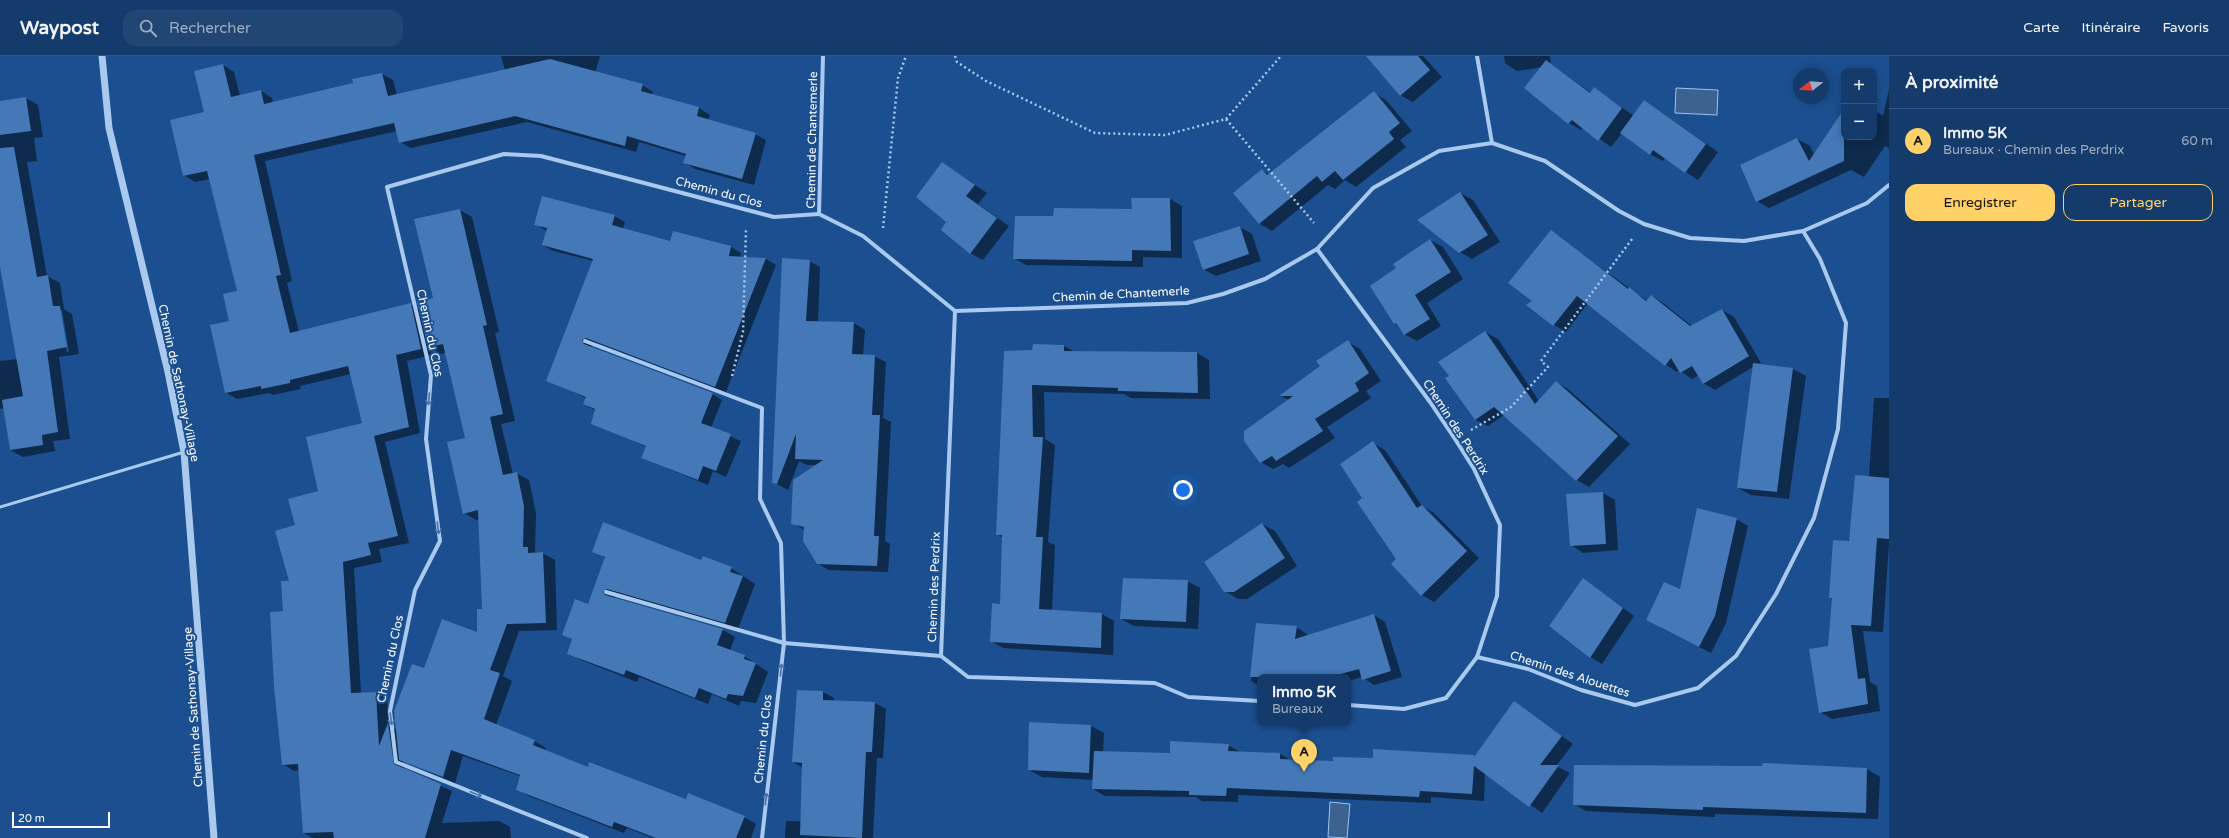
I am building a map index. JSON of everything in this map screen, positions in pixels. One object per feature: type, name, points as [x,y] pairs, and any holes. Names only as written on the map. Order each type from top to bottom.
[{"type":"street","name":"Chemin de Sathonay-Village","points":[[102,56],[109,128],[168,372],[184,452],[214,838]]},
{"type":"street","name":"Chemin de Chantemerle","points":[[823,56],[819,214],[863,236],[955,311],[1187,303],[1223,294],[1265,279],[1317,249],[1373,188],[1439,151],[1492,143],[1545,160],[1619,211],[1644,224],[1690,238],[1744,241],[1803,231],[1867,204],[1889,185]]},
{"type":"street","points":[[1477,56],[1492,143]]},
{"type":"street","name":"Chemin du Clos","points":[[587,838],[396,762],[390,711],[415,590],[440,541],[426,439],[431,375],[387,187],[504,154],[542,156],[774,217],[819,214]]},
{"type":"street","name":"Chemin des Alouettes","points":[[1477,657],[1528,669],[1581,690],[1635,705],[1698,688],[1736,656],[1776,594],[1814,518],[1838,429],[1846,323],[1820,259],[1803,231]]},
{"type":"street","name":"Chemin des Perdrix","points":[[1317,249],[1430,402],[1455,439],[1474,469],[1500,525],[1497,596],[1477,657],[1446,698],[1404,708],[1351,705]]},
{"type":"street","name":"Chemin des Perdrix","points":[[955,311],[942,656],[968,677],[1155,683],[1188,697],[1257,701]]},
{"type":"street","name":"Chemin du Clos","points":[[585,341],[762,408],[760,499],[781,543],[784,643],[762,838]]},
{"type":"street","points":[[606,592],[784,643],[942,656]]},
{"type":"lane","points":[[0,508],[184,452]]},
{"type":"path","points":[[881,251],[898,78],[906,56]]},
{"type":"path","points":[[955,56],[957,62],[986,81],[1095,133],[1165,135],[1226,119],[1275,65],[1281,56]]},
{"type":"path","points":[[1226,119],[1326,239]]},
{"type":"path","points":[[727,394],[743,332],[747,209]]},
{"type":"path","points":[[1455,439],[1511,407],[1548,367],[1541,361],[1644,224]]},
{"type":"water","points":[[1676,88],[1718,90],[1717,115],[1675,113]]},
{"type":"water","points":[[1330,802],[1350,804],[1347,838],[1328,837]]},
{"type":"building","points":[[1366,56],[1418,56],[1430,70],[1400,96]]},
{"type":"building","points":[[550,59],[643,84],[641,91],[699,107],[697,116],[756,133],[742,179],[683,163],[686,154],[627,136],[625,146],[515,116],[399,143],[394,123],[254,155],[281,275],[276,276],[290,333],[411,303],[421,349],[396,355],[409,427],[374,436],[398,536],[368,543],[371,555],[343,562],[351,693],[376,692],[379,746],[388,723],[394,764],[441,784],[425,838],[334,838],[333,832],[303,833],[298,764],[282,765],[274,687],[270,612],[283,611],[281,581],[289,581],[275,531],[295,525],[288,499],[318,491],[306,437],[362,423],[348,366],[290,380],[290,383],[261,389],[261,386],[225,393],[210,325],[229,321],[223,294],[237,291],[207,171],[183,176],[170,120],[204,112],[194,71],[223,64],[231,97],[261,90],[264,104],[353,83],[352,79],[382,73],[388,96]]},
{"type":"building","points":[[1546,60],[1590,93],[1594,87],[1622,108],[1598,141],[1572,120],[1568,124],[1524,88]]},
{"type":"building","points":[[1374,91],[1400,123],[1389,132],[1394,139],[1343,180],[1335,171],[1322,182],[1317,176],[1259,224],[1233,193],[1262,169],[1267,175]]},
{"type":"building","points":[[26,97],[31,131],[0,135],[0,101]]},
{"type":"building","points":[[1644,100],[1706,144],[1685,173],[1653,150],[1650,155],[1620,133]]},
{"type":"building","points":[[1841,113],[1841,140],[1844,140],[1844,161],[1756,202],[1740,165],[1797,138],[1809,161]]},
{"type":"building","points":[[14,147],[37,277],[48,275],[53,306],[60,306],[67,347],[47,351],[58,432],[42,435],[43,445],[10,450],[2,400],[23,396],[0,267],[0,148]]},
{"type":"building","points":[[942,162],[975,185],[966,196],[997,218],[970,254],[941,230],[946,222],[916,197]]},
{"type":"building","points":[[1460,192],[1488,235],[1459,253],[1417,220]]},
{"type":"building","points":[[542,196],[615,215],[612,225],[670,241],[673,231],[731,246],[729,256],[766,258],[715,387],[586,338],[582,340],[584,344],[713,393],[701,423],[731,434],[716,471],[703,466],[698,480],[641,458],[646,446],[591,424],[595,409],[583,404],[586,397],[546,381],[593,259],[542,245],[547,228],[534,225]]},
{"type":"building","points":[[1131,198],[1170,198],[1171,251],[1132,250],[1132,261],[1013,259],[1015,216],[1053,216],[1054,208],[1132,209]]},
{"type":"building","points":[[460,209],[487,325],[483,326],[503,414],[490,417],[503,475],[517,472],[524,506],[523,547],[528,547],[528,553],[543,552],[546,623],[507,624],[490,670],[500,673],[484,719],[535,740],[533,745],[588,767],[589,762],[686,799],[688,793],[745,816],[736,838],[656,838],[614,822],[612,827],[516,790],[520,775],[451,750],[443,777],[399,760],[394,711],[412,664],[424,668],[442,619],[477,632],[477,609],[482,609],[478,510],[463,514],[447,442],[465,438],[443,344],[428,347],[417,302],[433,298],[414,219]]},
{"type":"building","points":[[1240,226],[1249,254],[1203,270],[1193,241]]},
{"type":"building","points":[[1551,230],[1628,289],[1629,287],[1646,301],[1651,295],[1690,326],[1722,309],[1749,356],[1703,384],[1692,366],[1680,373],[1671,358],[1665,366],[1577,296],[1553,326],[1526,305],[1532,301],[1508,283]]},
{"type":"building","points":[[1430,239],[1451,272],[1415,295],[1430,319],[1404,335],[1396,323],[1394,324],[1370,286],[1396,268],[1393,264]]},
{"type":"building","points":[[782,258],[810,260],[806,321],[854,322],[852,354],[875,355],[872,415],[880,415],[874,536],[879,536],[877,566],[817,564],[803,541],[804,527],[791,524],[793,480],[823,460],[795,459],[796,434],[777,484],[772,483]]},
{"type":"building","points":[[1485,331],[1535,404],[1556,381],[1618,436],[1576,481],[1494,407],[1475,420],[1445,378],[1449,376],[1438,362]]},
{"type":"building","points":[[1348,340],[1369,373],[1355,383],[1359,391],[1315,419],[1323,431],[1276,461],[1272,456],[1260,463],[1244,441],[1244,431],[1293,396],[1279,396],[1320,366],[1316,361]]},
{"type":"building","points":[[1033,344],[1064,345],[1064,351],[1197,352],[1198,393],[1118,391],[1118,388],[1032,385],[1033,437],[1043,437],[1036,537],[1043,537],[1039,609],[1102,613],[1101,648],[990,642],[992,603],[1000,604],[1002,535],[996,535],[1004,351],[1032,350]]},
{"type":"building","points":[[1753,363],[1793,368],[1777,492],[1737,488]]},
{"type":"building","points":[[1373,441],[1417,508],[1422,505],[1467,551],[1421,596],[1391,564],[1396,559],[1357,502],[1362,498],[1340,464]]},
{"type":"building","points":[[1855,475],[1889,478],[1889,539],[1877,538],[1871,626],[1851,625],[1858,679],[1865,678],[1868,704],[1819,713],[1809,649],[1828,646],[1832,598],[1829,598],[1833,540],[1849,541]]},
{"type":"building","points":[[1603,492],[1606,544],[1570,546],[1566,494]]},
{"type":"building","points":[[1697,508],[1737,518],[1715,616],[1699,647],[1646,620],[1664,582],[1680,589]]},
{"type":"building","points":[[603,522],[701,560],[703,556],[732,567],[730,572],[743,576],[725,623],[607,589],[603,592],[605,595],[723,629],[717,645],[745,655],[744,659],[756,663],[743,696],[728,694],[726,699],[699,688],[695,698],[626,670],[624,675],[567,654],[572,639],[562,635],[575,599],[588,604],[605,557],[592,552]]},
{"type":"building","points":[[1262,523],[1285,558],[1234,592],[1224,592],[1204,562]]},
{"type":"building","points":[[1123,578],[1188,580],[1186,622],[1120,619]]},
{"type":"building","points":[[1583,578],[1623,608],[1590,658],[1549,626]]},
{"type":"building","points":[[1374,614],[1391,671],[1362,680],[1359,669],[1341,674],[1257,674],[1257,677],[1250,677],[1256,623],[1297,626],[1295,639]]},
{"type":"building","points":[[797,690],[823,691],[823,700],[875,702],[872,752],[866,752],[862,838],[800,835],[802,763],[792,762]]},
{"type":"building","points":[[1514,701],[1562,736],[1540,765],[1559,765],[1529,807],[1474,766],[1472,794],[1420,791],[1419,797],[1227,788],[1226,796],[1189,795],[1189,791],[1092,789],[1094,751],[1170,753],[1170,741],[1229,744],[1228,751],[1280,753],[1280,759],[1333,761],[1333,757],[1373,758],[1373,749],[1474,755],[1474,757]]},
{"type":"building","points":[[1029,722],[1091,725],[1089,773],[1028,770]]},
{"type":"building","points":[[1763,763],[1867,768],[1866,813],[1703,807],[1703,810],[1573,805],[1574,765],[1762,766]]},
{"type":"place","name":"Immo 5K","points":[[1304,772]]}]
